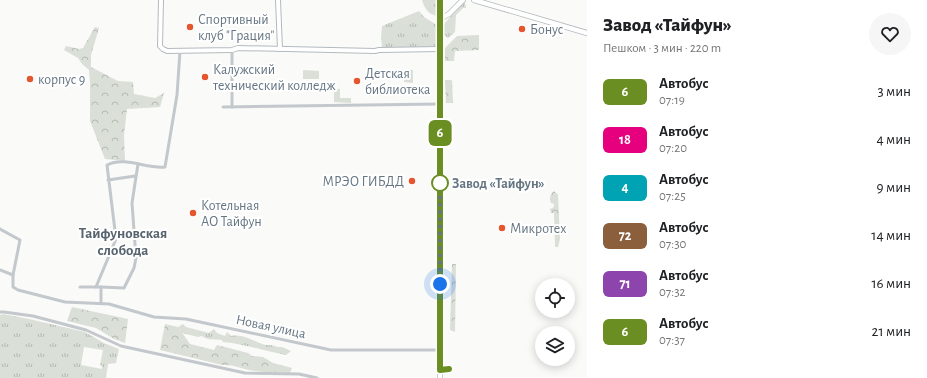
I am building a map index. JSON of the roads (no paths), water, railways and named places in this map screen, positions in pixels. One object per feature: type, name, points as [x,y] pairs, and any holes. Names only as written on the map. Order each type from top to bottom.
[{"type":"main road","points":[[440,0],[440,378]]},
{"type":"main road","points":[[440,19],[449,14],[460,0]]},
{"type":"main road","points":[[454,8],[463,0]]},
{"type":"main road","points":[[474,0],[587,33]]},
{"type":"street","points":[[161,0],[160,46],[170,52],[232,50],[238,48],[375,51],[440,49]]},
{"type":"street","points":[[278,0],[280,49]]},
{"type":"street","points":[[232,50],[232,107]]},
{"type":"street","points":[[96,287],[116,239],[107,165],[112,162],[165,167],[177,95],[180,51]]},
{"type":"street","points":[[223,107],[440,104]]},
{"type":"street","points":[[80,287],[124,288],[134,268],[136,248],[132,203],[138,164]]},
{"type":"street","points":[[108,180],[135,176]]},
{"type":"street","points":[[0,229],[20,240],[13,275],[0,270]]},
{"type":"street","name":"Новая улица","points":[[13,275],[13,287],[18,290],[65,302],[100,303],[122,306],[154,316],[186,319],[331,350],[439,350]]},
{"type":"street","points":[[100,303],[101,287]]},
{"type":"street","points":[[0,312],[33,316],[86,330],[121,346],[245,373],[299,374],[317,378]]},
{"type":"place","name":"Спортивный клуб \"Грация\"","points":[[190,27]]},
{"type":"place","name":"Бонус","points":[[522,29]]},
{"type":"place","name":"Калужский технический колледж","points":[[205,77]]},
{"type":"place","name":"корпус 9","points":[[30,79]]},
{"type":"place","name":"Детская библиотека","points":[[357,81]]},
{"type":"place","name":"МРЭО ГИБДД","points":[[412,181]]},
{"type":"place","name":"Завод «Тайфун»","points":[[440,183]]},
{"type":"place","name":"Котельная АО Тайфун","points":[[193,213]]},
{"type":"place","name":"Микротех","points":[[502,228]]},
{"type":"district","name":"Тайфуновская слобода","points":[[123,242]]}]
